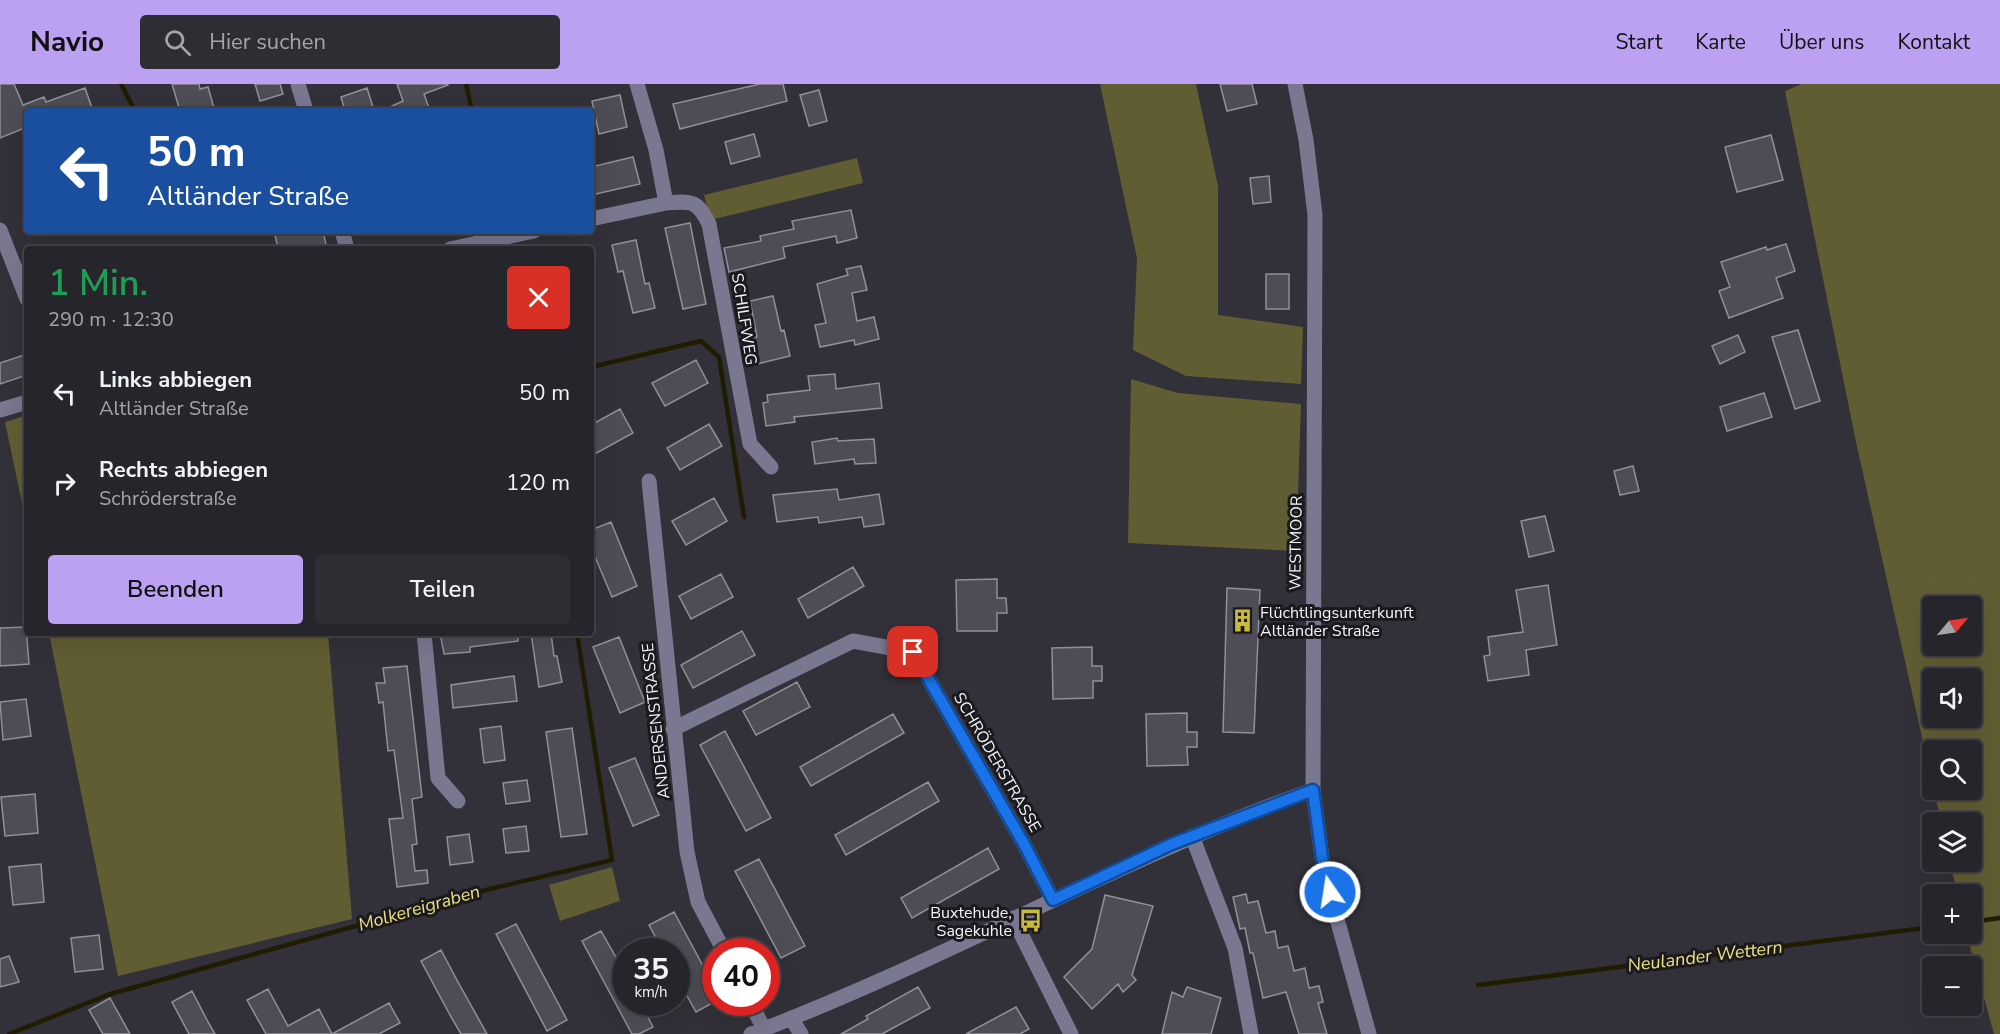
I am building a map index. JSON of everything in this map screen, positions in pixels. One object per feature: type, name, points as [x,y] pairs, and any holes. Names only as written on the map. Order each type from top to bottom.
[{"type":"street","points":[[298,84],[305,108]]},
{"type":"street","points":[[594,218],[666,203],[656,150],[637,84]]},
{"type":"street","name":"WESTMOOR","points":[[1295,84],[1306,140],[1315,225],[1313,790],[1324,872],[1369,1034]]},
{"type":"street","name":"SCHILFWEG","points":[[666,203],[688,201],[700,206],[709,224],[750,444],[771,467]]},
{"type":"street","points":[[0,230],[24,291]]},
{"type":"street","points":[[464,246],[520,234]]},
{"type":"street","points":[[0,410],[24,403]]},
{"type":"street","name":"ANDERSENSTRASSE","points":[[649,481],[687,852],[698,902],[717,938]]},
{"type":"street","points":[[424,636],[438,778],[458,801]]},
{"type":"street","name":"SCHRÖDERSTRASSE","points":[[673,729],[853,641],[913,652],[1024,844],[1053,900]]},
{"type":"street","points":[[753,1016],[757,1031],[792,1018],[1192,836],[1313,790]]},
{"type":"street","points":[[1192,836],[1235,948],[1251,1034]]},
{"type":"street","points":[[1013,918],[1071,1034]]},
{"type":"street","points":[[792,1018],[801,1034]]},
{"type":"shaded area","points":[[1100,84],[1196,84],[1218,186],[1218,315],[1303,327],[1301,384],[1186,376],[1133,350],[1137,258]]},
{"type":"shaded area","points":[[1802,84],[2000,84],[2000,1034],[1994,1034],[1982,991],[1982,956],[1972,956],[1969,944],[1982,944],[1982,884],[1955,884],[1952,872],[1982,872],[1982,812],[1939,812],[1936,800],[1982,800],[1982,740],[1923,740],[1856,442],[1785,91]]},
{"type":"shaded area","points":[[857,158],[863,183],[710,220],[704,195]]},
{"type":"shaded area","points":[[1131,379],[1178,393],[1301,404],[1296,551],[1128,543]]},
{"type":"shaded area","points":[[24,416],[24,513],[5,422]]},
{"type":"shaded area","points":[[50,636],[328,636],[352,919],[118,976]]},
{"type":"shaded area","points":[[612,867],[620,901],[560,921],[549,885]]},
{"type":"building","points":[[0,84],[14,84],[23,105],[44,97],[46,102],[85,88],[92,108],[24,108],[24,128],[0,138]]},
{"type":"building","points":[[172,84],[199,84],[200,89],[208,87],[214,108],[179,108]]},
{"type":"building","points":[[255,84],[280,84],[283,94],[260,101]]},
{"type":"building","points":[[397,84],[448,85],[424,94],[429,108],[388,108],[403,101]]},
{"type":"building","points":[[760,84],[783,84],[787,101],[680,129],[673,104]]},
{"type":"building","points":[[1220,84],[1252,84],[1257,104],[1227,111]]},
{"type":"building","points":[[367,88],[373,107],[344,108],[341,97]]},
{"type":"building","points":[[819,90],[827,121],[809,126],[800,95]]},
{"type":"building","points":[[620,95],[627,127],[599,134],[592,101]]},
{"type":"building","points":[[754,134],[760,156],[731,164],[725,142]]},
{"type":"building","points":[[1771,135],[1783,180],[1737,192],[1725,147]]},
{"type":"building","points":[[633,157],[640,184],[594,194],[594,166]]},
{"type":"building","points":[[1269,176],[1271,202],[1253,204],[1250,178]]},
{"type":"building","points":[[851,210],[857,238],[837,243],[836,236],[783,247],[785,258],[729,272],[724,248],[761,241],[760,236],[794,229],[792,221]]},
{"type":"building","points":[[690,223],[706,304],[683,309],[665,228]]},
{"type":"building","points":[[324,234],[326,246],[277,246],[275,235]]},
{"type":"building","points":[[636,240],[645,284],[649,283],[655,308],[633,313],[623,271],[618,272],[612,245]]},
{"type":"building","points":[[1786,244],[1795,271],[1776,278],[1783,298],[1729,318],[1719,291],[1730,287],[1721,262],[1766,247],[1767,250]]},
{"type":"building","points":[[861,266],[867,290],[852,293],[857,321],[874,317],[879,339],[855,345],[854,340],[820,347],[815,325],[826,323],[817,284],[848,275],[846,269]]},
{"type":"building","points":[[1266,274],[1289,274],[1289,309],[1266,309]]},
{"type":"building","points":[[773,296],[781,331],[784,330],[790,356],[757,364],[751,338],[757,337],[750,301]]},
{"type":"building","points":[[1798,330],[1820,401],[1795,409],[1772,337]]},
{"type":"building","points":[[1738,335],[1745,352],[1720,364],[1712,346]]},
{"type":"building","points":[[24,355],[24,376],[0,384],[0,363]]},
{"type":"building","points":[[696,360],[708,383],[665,406],[652,383]]},
{"type":"building","points":[[835,374],[836,389],[879,383],[882,408],[794,417],[795,422],[766,426],[763,403],[768,402],[767,395],[810,390],[808,376]]},
{"type":"building","points":[[1764,393],[1772,417],[1727,431],[1720,407]]},
{"type":"building","points":[[620,409],[633,433],[594,454],[594,423]]},
{"type":"building","points":[[709,424],[722,446],[680,470],[667,448]]},
{"type":"building","points":[[837,438],[838,441],[874,439],[876,463],[855,464],[854,459],[815,464],[812,442]]},
{"type":"building","points":[[1633,466],[1639,491],[1620,495],[1614,471]]},
{"type":"building","points":[[837,489],[839,500],[879,494],[884,524],[864,527],[862,517],[819,523],[818,517],[777,522],[773,495]]},
{"type":"building","points":[[714,498],[727,521],[686,545],[672,521]]},
{"type":"building","points":[[1545,516],[1554,551],[1529,557],[1521,521]]},
{"type":"building","points":[[611,522],[637,586],[612,597],[594,554],[594,529]]},
{"type":"building","points":[[853,567],[864,586],[808,618],[798,599]]},
{"type":"building","points":[[721,574],[733,597],[691,619],[679,596]]},
{"type":"building","points":[[997,579],[997,598],[1006,598],[1007,613],[997,613],[997,631],[957,631],[956,580]]},
{"type":"building","points":[[1548,585],[1557,645],[1526,650],[1529,675],[1488,681],[1484,656],[1490,655],[1488,637],[1523,632],[1516,590]]},
{"type":"building","points":[[1227,588],[1260,590],[1254,733],[1223,732]]},
{"type":"building","points":[[24,627],[29,664],[0,666],[0,628]]},
{"type":"building","points":[[742,631],[755,655],[693,688],[681,665]]},
{"type":"building","points":[[441,636],[518,636],[518,641],[470,647],[470,652],[444,654]]},
{"type":"building","points":[[531,636],[551,636],[554,656],[557,656],[562,682],[539,687]]},
{"type":"building","points":[[619,637],[645,702],[620,713],[593,647]]},
{"type":"building","points":[[1092,647],[1092,666],[1102,666],[1102,681],[1093,681],[1093,698],[1053,699],[1052,648]]},
{"type":"building","points":[[407,666],[422,797],[412,799],[417,844],[412,845],[415,871],[427,870],[428,883],[397,887],[389,819],[403,818],[394,750],[388,751],[383,702],[379,703],[376,683],[385,683],[383,668]]},
{"type":"building","points":[[514,676],[517,701],[453,708],[451,685]]},
{"type":"building","points":[[797,682],[810,707],[756,735],[743,711]]},
{"type":"building","points":[[26,699],[31,736],[3,740],[0,702]]},
{"type":"building","points":[[1187,713],[1187,732],[1197,732],[1197,747],[1187,747],[1188,765],[1147,766],[1146,714]]},
{"type":"building","points":[[893,714],[904,733],[811,786],[800,767]]},
{"type":"building","points":[[501,726],[505,760],[484,763],[480,729]]},
{"type":"building","points":[[572,728],[587,834],[561,837],[546,732]]},
{"type":"building","points":[[725,731],[771,818],[746,831],[700,745]]},
{"type":"building","points":[[635,758],[659,815],[633,826],[609,768]]},
{"type":"building","points":[[527,780],[530,801],[506,804],[503,783]]},
{"type":"building","points":[[928,782],[939,801],[846,855],[835,835]]},
{"type":"building","points":[[35,794],[38,833],[5,836],[1,797]]},
{"type":"building","points":[[526,826],[529,851],[506,853],[503,829]]},
{"type":"building","points":[[469,834],[473,862],[450,865],[447,837]]},
{"type":"building","points":[[988,848],[999,869],[912,918],[901,898]]},
{"type":"building","points":[[759,859],[805,946],[781,958],[780,938],[770,938],[735,871]]},
{"type":"building","points":[[41,864],[44,902],[13,905],[9,867]]},
{"type":"building","points":[[1246,894],[1248,903],[1258,901],[1266,933],[1275,931],[1278,948],[1288,946],[1294,971],[1305,968],[1309,988],[1319,986],[1323,1002],[1318,1003],[1327,1034],[1299,1034],[1286,992],[1263,998],[1253,953],[1250,953],[1245,928],[1240,929],[1233,897]]},
{"type":"building","points":[[1105,895],[1153,906],[1132,975],[1136,980],[1123,992],[1118,984],[1092,1009],[1064,977],[1092,949]]},
{"type":"building","points":[[674,912],[688,938],[656,938],[649,925]]},
{"type":"building","points":[[516,924],[567,1020],[547,1031],[496,934]]},
{"type":"building","points":[[601,931],[612,950],[612,997],[582,941]]},
{"type":"building","points":[[99,935],[103,969],[75,972],[71,938]]},
{"type":"building","points":[[690,942],[702,964],[702,1009],[696,1012],[690,1001]]},
{"type":"building","points":[[441,950],[487,1034],[461,1034],[450,1015],[421,961]]},
{"type":"building","points":[[9,956],[19,982],[0,987],[0,959]]},
{"type":"building","points":[[918,987],[930,1008],[882,1034],[841,1034],[868,1019],[866,1016]]},
{"type":"building","points":[[1187,987],[1221,998],[1211,1034],[1162,1034],[1172,992],[1183,997]]},
{"type":"building","points":[[268,989],[288,1026],[319,1009],[332,1034],[266,1034],[247,1000]]},
{"type":"building","points":[[192,991],[215,1034],[189,1034],[172,1002]]},
{"type":"building","points":[[110,998],[130,1034],[103,1034],[89,1010]]},
{"type":"building","points":[[389,1003],[400,1023],[379,1034],[332,1034]]},
{"type":"building","points":[[1016,1007],[1029,1029],[1020,1034],[966,1034]]},
{"type":"building","points":[[622,1016],[647,1016],[653,1027],[639,1034],[632,1034]]},
{"type":"waterway","points":[[121,84],[133,108]]},
{"type":"waterway","name":"Molkereigraben","points":[[466,84],[471,108]]},
{"type":"waterway","points":[[594,366],[701,341],[719,357],[744,517]]},
{"type":"waterway","name":"Molkereigraben","points":[[9,1034],[110,994],[486,890],[612,860],[577,636]]},
{"type":"waterway","name":"Neulander Wettern","points":[[1982,920],[2000,918]]},
{"type":"waterway","name":"Neulander Wettern","points":[[1478,985],[1922,928]]},
{"type":"place","name":"Flüchtlingsunterkunft Altländer Straße","points":[[1242,621]]},
{"type":"place","name":"Buxtehude, Sagekuhle","points":[[1030,921]]},
{"type":"route","points":[[913,652],[1024,844],[1053,900],[1172,844],[1313,790],[1324,872],[1330,892]]}]
